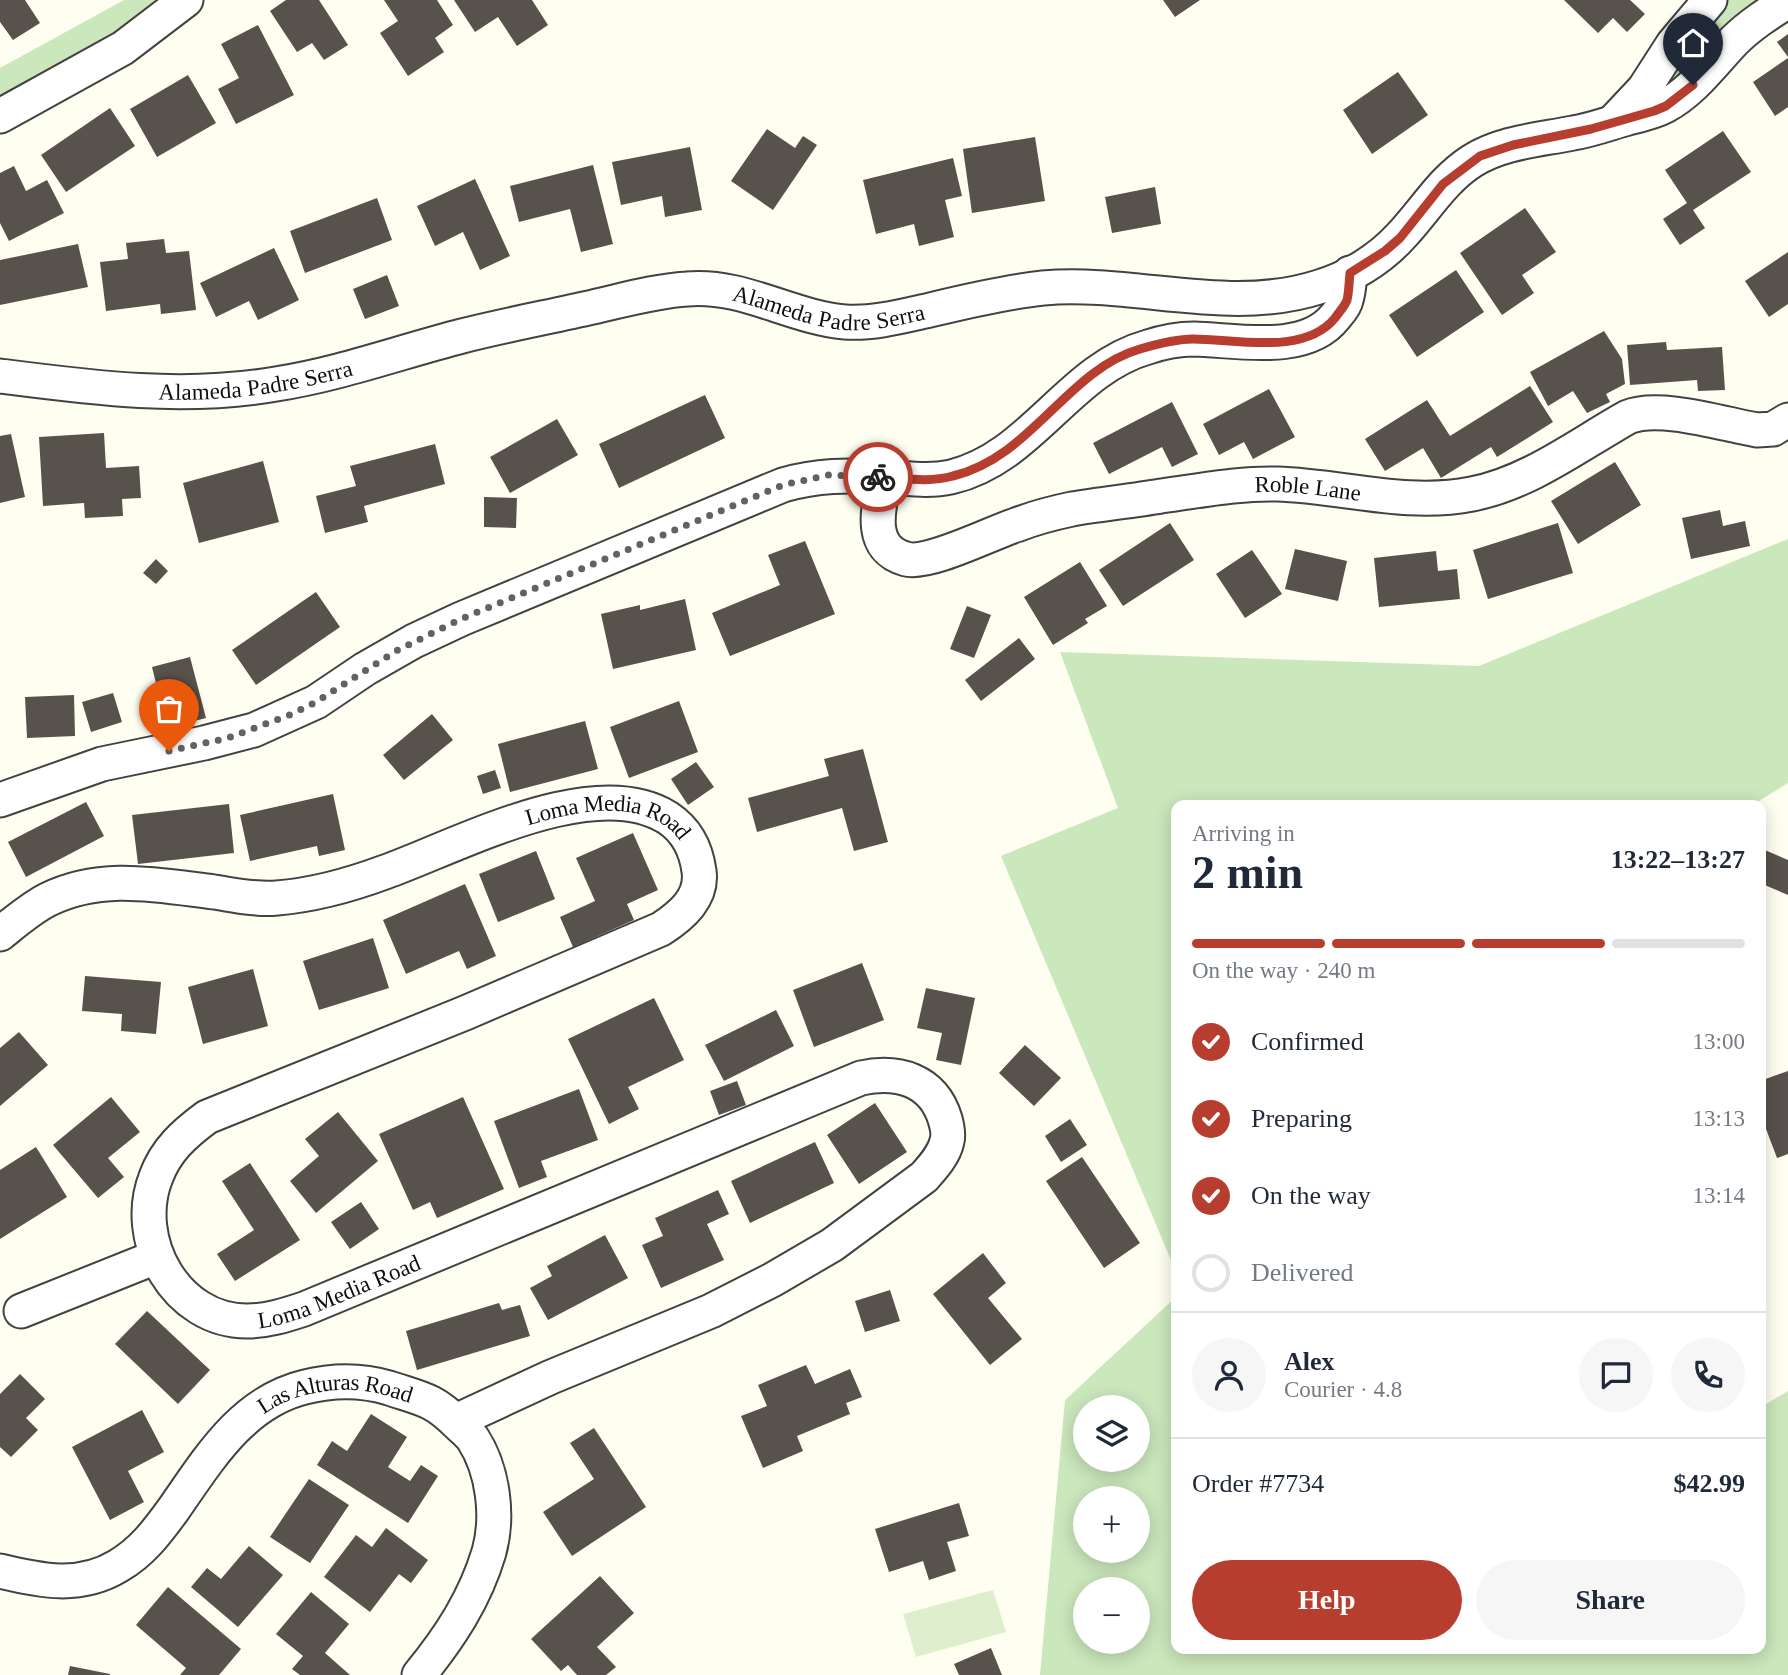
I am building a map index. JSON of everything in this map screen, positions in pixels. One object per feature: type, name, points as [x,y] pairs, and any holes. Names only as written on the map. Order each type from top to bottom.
[{"type":"street","points":[[0,117],[123,48],[186,0]]},
{"type":"street","points":[[1613,122],[1644,89],[1673,44],[1710,0]]},
{"type":"street","name":"Alameda Padre Serra","points":[[0,376],[83,375],[160,393],[267,386],[354,368],[465,335],[644,295],[686,289],[719,289],[754,296],[813,316],[854,322],[897,317],[1001,294],[1044,288],[1098,287],[1215,298],[1264,297],[1320,287],[1350,273],[1385,251],[1400,238],[1443,184],[1480,156],[1513,145],[1582,131],[1654,111],[1693,85],[1742,34],[1788,1]]},
{"type":"street","points":[[0,800],[102,764],[254,730],[316,702],[365,669],[414,641],[461,619],[783,485],[828,475],[931,480],[952,477],[976,468],[1004,453],[1027,436],[1089,378],[1136,350],[1163,342],[1191,339],[1264,343],[1312,336],[1329,324],[1346,302],[1350,273]]},
{"type":"street","name":"Roble Lane","points":[[885,477],[877,517],[878,531],[895,554],[913,560],[931,557],[1016,524],[1072,509],[1223,487],[1275,484],[1321,487],[1397,499],[1421,500],[1472,494],[1520,478],[1628,417],[1644,412],[1661,412],[1757,430],[1773,429],[1788,420]]},
{"type":"street","name":"Loma Media Road","points":[[0,934],[46,901],[105,883],[136,883],[259,898],[304,895],[336,888],[384,873],[541,813],[582,804],[621,802],[646,808],[674,822],[692,846],[698,860],[700,878],[696,892],[681,916],[661,929],[465,1013],[207,1117],[183,1135],[162,1163],[150,1196],[149,1231],[156,1257],[174,1285],[199,1306],[230,1319],[246,1321],[276,1318],[304,1309],[861,1078],[892,1074],[905,1078],[917,1083],[937,1102],[943,1114],[948,1140],[934,1166],[924,1177],[832,1245],[711,1311],[551,1377],[456,1421]]},
{"type":"street","points":[[21,1311],[156,1257]]},
{"type":"street","name":"Las Alturas Road","points":[[0,1571],[42,1581],[68,1582],[93,1578],[116,1567],[137,1553],[155,1535],[220,1443],[269,1401],[294,1390],[321,1383],[353,1381],[384,1387],[434,1402],[456,1421],[471,1437],[486,1468],[492,1497],[493,1537],[482,1574],[463,1616],[419,1675]]},
{"type":"green space","points":[[124,0],[162,0],[128,27],[0,97],[0,68]]},
{"type":"green space","points":[[1720,0],[1757,0],[1739,13],[1736,25],[1666,93],[1659,81]]},
{"type":"green space","points":[[1788,539],[1788,783],[1760,800],[1171,800],[1171,1260],[1001,856],[1118,808],[1060,652],[1479,666]]},
{"type":"green space","points":[[1171,1302],[1171,1654],[1766,1654],[1766,1404],[1788,1391],[1788,1675],[1040,1675],[1065,1400]]},
{"type":"green space","points":[[993,1590],[1006,1632],[916,1657],[903,1614]]},
{"type":"building","points":[[0,0],[25,0],[40,23],[13,40],[0,22]]},
{"type":"building","points":[[286,0],[319,0],[348,45],[324,60],[312,43],[297,52],[270,11]]},
{"type":"building","points":[[384,0],[437,0],[453,25],[435,38],[444,52],[408,76],[380,33],[398,21]]},
{"type":"building","points":[[454,0],[532,0],[548,25],[517,46],[498,17],[475,32]]},
{"type":"building","points":[[1163,0],[1200,0],[1175,17]]},
{"type":"building","points":[[1564,0],[1630,0],[1645,14],[1627,32],[1613,18],[1598,33]]},
{"type":"building","points":[[258,25],[294,95],[236,124],[218,89],[239,78],[221,44]]},
{"type":"building","points":[[1788,34],[1788,57],[1777,42]]},
{"type":"building","points":[[1788,58],[1788,107],[1775,116],[1753,82]]},
{"type":"building","points":[[1398,72],[1428,115],[1372,154],[1343,110]]},
{"type":"building","points":[[188,75],[216,123],[157,157],[130,109]]},
{"type":"building","points":[[110,108],[135,146],[66,192],[41,155]]},
{"type":"building","points":[[767,129],[795,148],[803,136],[817,145],[773,210],[731,181]]},
{"type":"building","points":[[1723,131],[1751,172],[1693,210],[1705,228],[1680,245],[1663,219],[1687,203],[1665,170]]},
{"type":"building","points":[[1035,137],[1045,201],[972,213],[963,149]]},
{"type":"building","points":[[690,147],[702,210],[665,217],[662,196],[621,205],[612,162]]},
{"type":"building","points":[[953,158],[962,196],[945,200],[954,237],[919,246],[914,224],[876,234],[863,180]]},
{"type":"building","points":[[593,165],[613,244],[581,252],[570,209],[519,222],[510,186]]},
{"type":"building","points":[[14,166],[26,191],[47,180],[64,213],[9,241],[0,223],[0,173]]},
{"type":"building","points":[[475,179],[510,256],[480,270],[463,232],[435,246],[417,206]]},
{"type":"building","points":[[1155,187],[1161,224],[1112,233],[1105,197]]},
{"type":"building","points":[[377,198],[392,240],[305,273],[290,231]]},
{"type":"building","points":[[1525,208],[1556,252],[1522,275],[1534,293],[1502,315],[1460,253]]},
{"type":"building","points":[[164,239],[166,253],[189,251],[196,310],[161,314],[160,304],[106,311],[100,262],[128,259],[126,243]]},
{"type":"building","points":[[78,244],[88,287],[0,305],[0,260]]},
{"type":"building","points":[[274,248],[299,300],[258,320],[249,301],[216,317],[200,283]]},
{"type":"building","points":[[1788,252],[1788,304],[1769,317],[1745,281]]},
{"type":"building","points":[[1456,270],[1484,312],[1417,357],[1389,315]]},
{"type":"building","points":[[387,275],[399,306],[365,319],[353,289]]},
{"type":"building","points":[[1604,331],[1622,359],[1625,384],[1606,394],[1610,402],[1587,413],[1573,391],[1548,406],[1530,372]]},
{"type":"building","points":[[1666,342],[1667,350],[1722,347],[1725,390],[1698,391],[1697,380],[1630,385],[1627,345]]},
{"type":"building","points":[[1530,386],[1553,422],[1497,457],[1491,447],[1441,478],[1423,448],[1385,471],[1365,439],[1427,400],[1450,436]]},
{"type":"building","points":[[1269,389],[1295,437],[1253,459],[1244,442],[1219,455],[1203,424]]},
{"type":"building","points":[[705,395],[725,438],[619,488],[599,444]]},
{"type":"building","points":[[1172,402],[1198,454],[1172,467],[1162,447],[1109,474],[1093,443]]},
{"type":"building","points":[[557,419],[578,455],[510,493],[490,457]]},
{"type":"building","points":[[104,433],[106,468],[139,466],[141,498],[122,499],[123,516],[85,518],[84,503],[43,506],[39,437]]},
{"type":"building","points":[[11,434],[25,497],[0,503],[0,436]]},
{"type":"building","points":[[435,444],[445,484],[364,506],[368,522],[325,533],[316,496],[356,486],[350,466]]},
{"type":"building","points":[[263,461],[279,522],[199,543],[183,483]]},
{"type":"building","points":[[1615,462],[1641,505],[1578,544],[1551,501]]},
{"type":"building","points":[[484,497],[517,498],[516,528],[484,527]]},
{"type":"building","points":[[1720,510],[1723,526],[1745,521],[1750,546],[1691,559],[1682,518]]},
{"type":"building","points":[[1170,523],[1194,560],[1123,606],[1099,570]]},
{"type":"building","points":[[1558,523],[1573,573],[1488,599],[1473,550]]},
{"type":"building","points":[[805,541],[835,614],[730,656],[712,613],[780,585],[768,555]]},
{"type":"building","points":[[1295,549],[1347,561],[1338,601],[1285,589]]},
{"type":"building","points":[[1252,550],[1282,594],[1245,618],[1216,574]]},
{"type":"building","points":[[1436,551],[1438,571],[1457,569],[1460,599],[1379,607],[1374,558]]},
{"type":"building","points":[[156,559],[168,571],[156,584],[143,573]]},
{"type":"building","points":[[1080,562],[1107,606],[1085,619],[1088,623],[1053,645],[1024,597]]},
{"type":"building","points":[[316,592],[340,627],[256,685],[232,650]]},
{"type":"building","points":[[685,599],[696,650],[613,669],[601,614],[640,605],[640,610]]},
{"type":"building","points":[[967,606],[991,615],[974,658],[950,649]]},
{"type":"building","points":[[1019,638],[1035,659],[981,701],[965,680]]},
{"type":"building","points":[[190,657],[206,718],[167,728],[152,667]]},
{"type":"building","points":[[113,693],[122,722],[91,732],[82,702]]},
{"type":"building","points":[[74,695],[75,736],[27,738],[25,697]]},
{"type":"building","points":[[679,701],[698,752],[629,778],[610,727]]},
{"type":"building","points":[[432,714],[453,740],[404,780],[383,755]]},
{"type":"building","points":[[585,721],[598,769],[510,792],[498,744]]},
{"type":"building","points":[[863,749],[888,842],[854,851],[842,808],[757,832],[748,798],[829,776],[824,759]]},
{"type":"building","points":[[696,762],[714,787],[688,805],[671,779]]},
{"type":"building","points":[[495,770],[501,788],[483,794],[477,776]]},
{"type":"building","points":[[333,794],[345,850],[319,856],[317,846],[250,861],[240,815]]},
{"type":"building","points":[[86,802],[104,836],[26,877],[8,842]]},
{"type":"building","points":[[229,804],[234,853],[138,864],[132,815]]},
{"type":"building","points":[[633,833],[658,890],[627,904],[634,920],[573,947],[560,917],[595,901],[576,858]]},
{"type":"building","points":[[536,851],[555,899],[498,922],[479,874]]},
{"type":"building","points":[[1766,851],[1788,860],[1788,895],[1766,886]]},
{"type":"building","points":[[465,884],[496,956],[467,969],[459,951],[406,974],[383,920]]},
{"type":"building","points":[[373,938],[389,988],[319,1010],[303,961]]},
{"type":"building","points":[[862,963],[884,1020],[814,1047],[793,990]]},
{"type":"building","points":[[253,969],[268,1026],[203,1044],[188,987]]},
{"type":"building","points":[[85,976],[161,982],[156,1034],[121,1031],[122,1014],[82,1011]]},
{"type":"building","points":[[926,988],[975,998],[961,1065],[936,1060],[942,1033],[917,1028]]},
{"type":"building","points":[[654,998],[684,1060],[628,1087],[639,1109],[609,1124],[568,1039]]},
{"type":"building","points":[[776,1010],[794,1046],[724,1081],[705,1045]]},
{"type":"building","points":[[19,1032],[48,1065],[0,1106],[0,1048]]},
{"type":"building","points":[[1025,1045],[1061,1078],[1034,1106],[999,1073]]},
{"type":"building","points":[[1788,1071],[1788,1154],[1777,1158],[1766,1129],[1766,1079]]},
{"type":"building","points":[[737,1081],[746,1105],[719,1115],[710,1091]]},
{"type":"building","points":[[579,1089],[598,1140],[541,1161],[547,1177],[519,1188],[494,1121]]},
{"type":"building","points":[[111,1097],[140,1132],[108,1158],[124,1177],[98,1198],[53,1145]]},
{"type":"building","points":[[463,1097],[504,1189],[437,1218],[430,1202],[413,1210],[379,1134]]},
{"type":"building","points":[[875,1103],[907,1152],[859,1184],[827,1135]]},
{"type":"building","points":[[338,1112],[378,1161],[316,1213],[290,1181],[319,1156],[305,1139]]},
{"type":"building","points":[[1070,1119],[1087,1145],[1061,1162],[1045,1136]]},
{"type":"building","points":[[815,1142],[834,1183],[750,1223],[731,1181]]},
{"type":"building","points":[[36,1147],[67,1197],[0,1239],[0,1170]]},
{"type":"building","points":[[1082,1157],[1140,1243],[1104,1268],[1046,1181]]},
{"type":"building","points":[[250,1163],[300,1240],[235,1281],[217,1254],[254,1230],[222,1181]]},
{"type":"building","points":[[718,1190],[729,1214],[707,1224],[724,1260],[661,1288],[642,1245],[663,1236],[655,1218]]},
{"type":"building","points":[[361,1202],[379,1229],[350,1249],[331,1222]]},
{"type":"building","points":[[605,1235],[628,1278],[548,1320],[530,1288],[552,1276],[547,1266]]},
{"type":"building","points":[[983,1253],[1006,1283],[988,1298],[1022,1339],[990,1365],[933,1294]]},
{"type":"building","points":[[890,1290],[900,1321],[865,1332],[855,1301]]},
{"type":"building","points":[[499,1303],[502,1310],[520,1305],[530,1336],[417,1370],[406,1331]]},
{"type":"building","points":[[147,1311],[210,1370],[178,1404],[115,1344]]},
{"type":"building","points":[[806,1365],[815,1384],[850,1369],[862,1397],[846,1403],[850,1414],[797,1436],[803,1451],[763,1468],[741,1416],[767,1406],[758,1385]]},
{"type":"building","points":[[20,1374],[45,1399],[26,1418],[38,1430],[11,1457],[0,1447],[0,1394]]},
{"type":"building","points":[[142,1410],[164,1452],[128,1471],[144,1502],[110,1520],[72,1447]]},
{"type":"building","points":[[371,1414],[407,1437],[388,1467],[410,1481],[421,1465],[438,1476],[408,1523],[317,1465],[332,1441],[347,1451]]},
{"type":"building","points":[[594,1428],[646,1507],[572,1556],[543,1512],[594,1479],[570,1443]]},
{"type":"building","points":[[309,1479],[349,1505],[310,1563],[270,1537]]},
{"type":"building","points":[[959,1503],[969,1536],[947,1542],[956,1571],[929,1580],[923,1561],[889,1572],[875,1529]]},
{"type":"building","points":[[386,1528],[428,1560],[411,1583],[399,1574],[370,1612],[324,1577],[356,1535],[372,1547]]},
{"type":"building","points":[[249,1546],[283,1575],[238,1627],[191,1587],[207,1568],[221,1579]]},
{"type":"building","points":[[600,1576],[634,1613],[597,1647],[616,1667],[606,1675],[577,1675],[568,1665],[561,1671],[531,1639]]},
{"type":"building","points":[[168,1587],[241,1649],[219,1675],[180,1675],[186,1668],[136,1625]]},
{"type":"building","points":[[311,1592],[349,1624],[325,1653],[350,1675],[300,1675],[292,1669],[303,1656],[276,1634]]},
{"type":"building","points":[[991,1648],[1002,1675],[959,1675],[954,1664]]},
{"type":"building","points":[[70,1666],[110,1674],[110,1675],[68,1675]]},
{"type":"way so far","points":[[169,751],[228,738],[292,714],[414,641],[461,619],[783,485],[828,475],[878,477]]},
{"type":"route","points":[[878,477],[931,480],[952,477],[976,468],[1004,453],[1027,436],[1089,378],[1136,350],[1163,342],[1191,339],[1264,343],[1312,336],[1329,324],[1346,302],[1350,273],[1367,264],[1400,238],[1443,184],[1466,165],[1494,150],[1604,126],[1654,111],[1666,106],[1693,85]]}]
